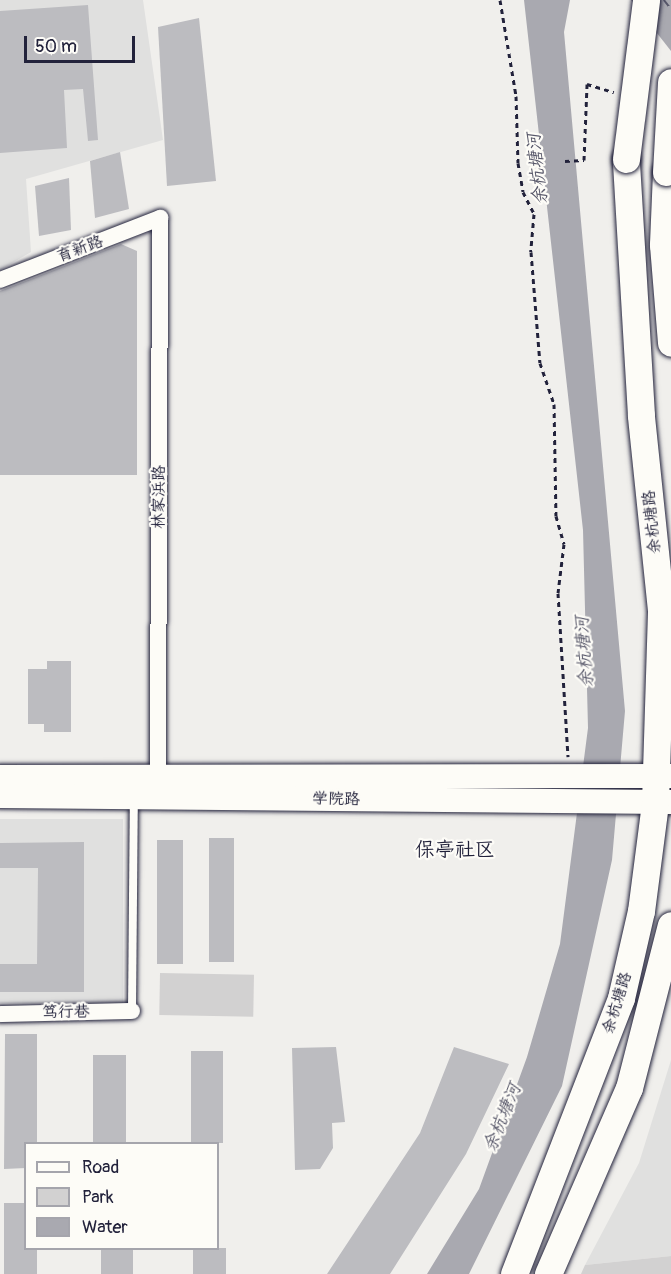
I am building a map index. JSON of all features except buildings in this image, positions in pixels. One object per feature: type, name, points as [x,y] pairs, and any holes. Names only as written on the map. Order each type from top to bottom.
[{"type":"main road","name":"余杭塘路","points":[[514,1274],[621,998],[641,911],[663,789],[661,609],[639,393],[626,159],[646,0]]},
{"type":"main road","points":[[670,332],[663,244],[671,82]]},
{"type":"main road","name":"学院路","points":[[0,777],[574,776],[619,777],[663,789]]},
{"type":"main road","name":"学院路","points":[[0,796],[617,802],[663,789]]},
{"type":"main road","name":"余杭塘路","points":[[548,1274],[629,1088],[671,925]]},
{"type":"street","name":"育新路","points":[[0,280],[159,218]]},
{"type":"street","name":"林家浜路","points":[[158,777],[159,218]]},
{"type":"street","name":"笃行巷","points":[[0,1014],[132,1011]]},
{"type":"lane","points":[[132,1011],[134,796]]},
{"type":"path","points":[[500,0],[516,96],[518,163],[523,192],[534,214],[531,252],[540,363],[554,404],[556,516],[564,544],[558,593],[562,701],[574,776]]},
{"type":"path","points":[[566,161],[584,160],[587,84],[618,93]]},
{"type":"shaded area","points":[[0,0],[143,0],[163,140],[26,179],[31,252],[0,270]]},
{"type":"shaded area","points":[[0,819],[123,819],[123,1003],[0,1003]]},
{"type":"shaded area","points":[[671,1060],[671,1256],[585,1265],[639,1163]]},
{"type":"green space","points":[[160,973],[254,975],[253,1017],[159,1015]]},
{"type":"green space","points":[[671,1256],[671,1274],[581,1274],[585,1265]]},
{"type":"water","points":[[524,0],[570,0],[564,32],[625,711],[612,860],[562,1086],[469,1274],[427,1274],[479,1189],[527,1057],[560,944],[588,728],[583,530]]},
{"type":"water","points":[[631,0],[671,0],[671,51]]},
{"type":"ferry route","points":[[664,0],[671,9]]},
{"type":"district","name":"保亭社区","points":[[455,849]]},
{"type":"water label","name":"余杭塘河","points":[[538,169]]},
{"type":"water label","name":"余杭塘河","points":[[585,652]]},
{"type":"water label","name":"余杭塘河","points":[[503,1118]]}]
